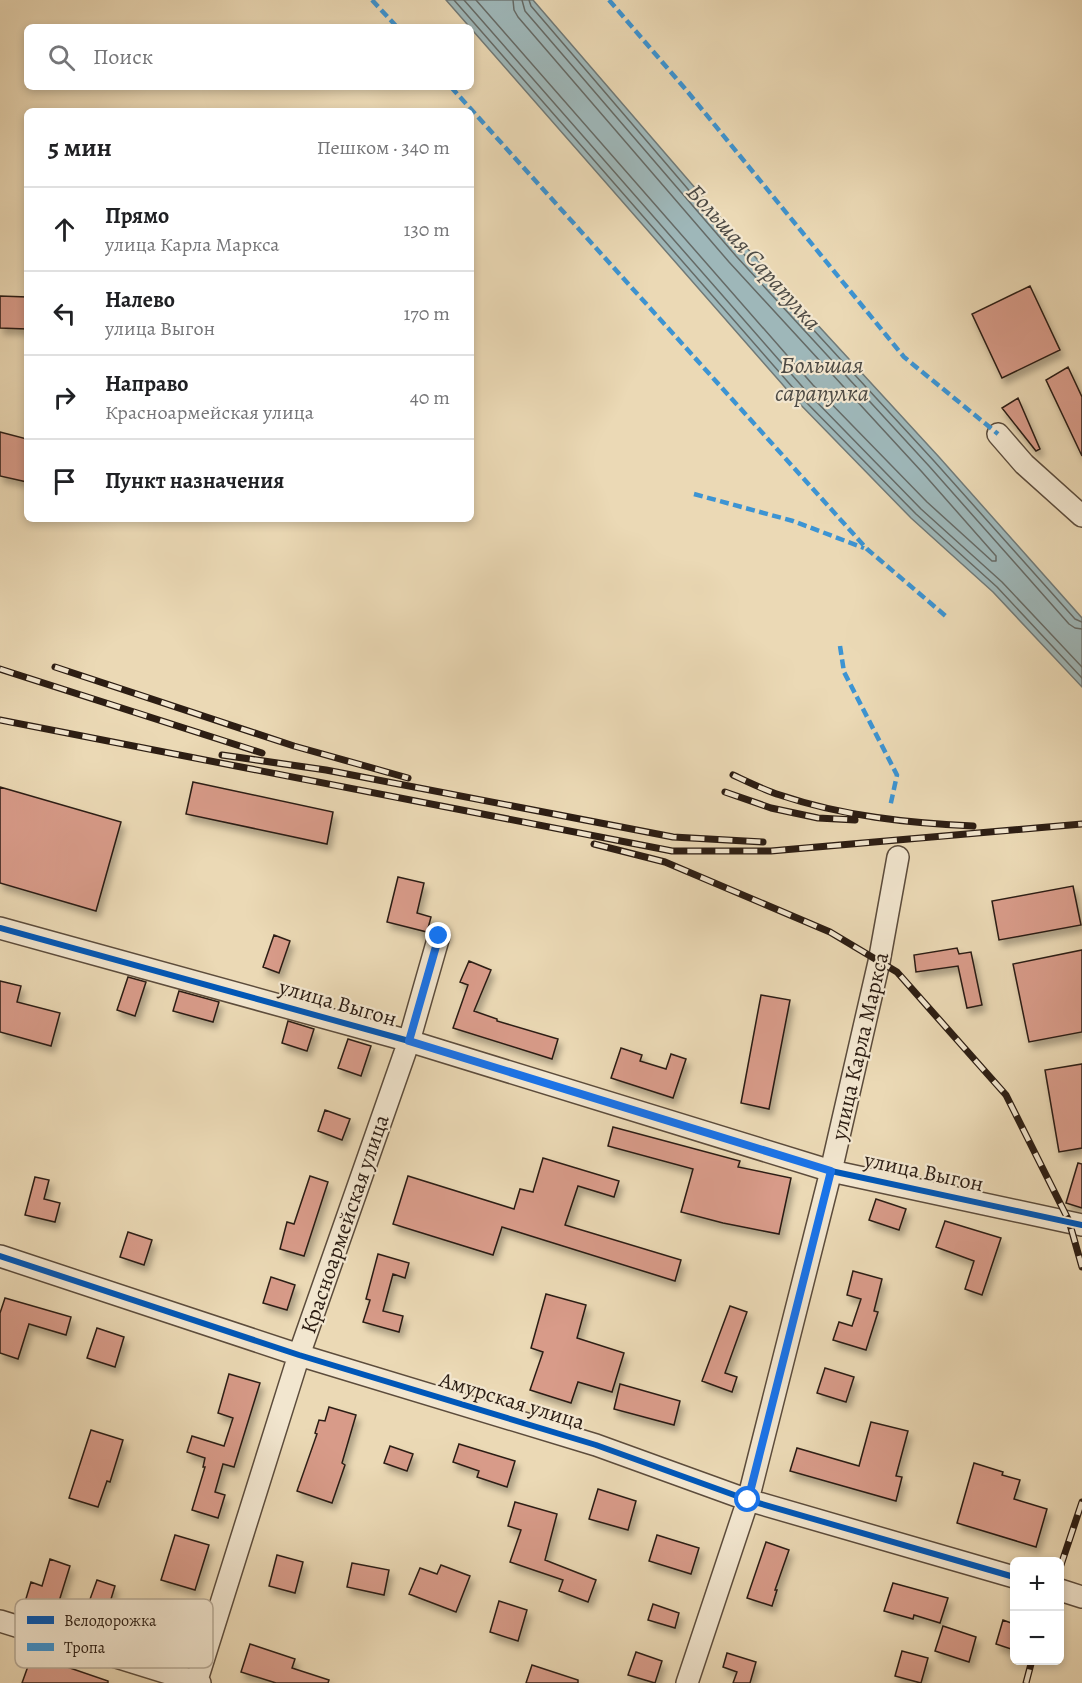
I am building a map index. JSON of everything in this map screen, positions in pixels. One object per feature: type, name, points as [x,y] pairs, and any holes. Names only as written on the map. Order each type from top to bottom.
[{"type":"street","points":[[998,434],[1024,464],[1082,516]]},
{"type":"street","name":"улица Карла Маркса","points":[[687,1683],[748,1500],[831,1171],[879,962],[898,857]]},
{"type":"street","name":"улица Выгон","points":[[0,928],[409,1041],[831,1171],[1082,1225]]},
{"type":"street","name":"Красноармейская улица","points":[[213,1632],[299,1355],[409,1041],[439,936]]},
{"type":"street","name":"Амурская улица","points":[[0,1256],[299,1355],[596,1445],[748,1500],[1010,1576]]},
{"type":"street","points":[[1064,1592],[1082,1597]]},
{"type":"street","points":[[0,1621],[15,1626]]},
{"type":"street","points":[[149,1668],[197,1683]]},
{"type":"street","name":"Красноармейская улица","points":[[197,1683],[202,1668]]},
{"type":"water","name":"Большая сарапулка","points":[[446,0],[533,0],[746,247],[939,457],[1082,618],[1082,687],[993,592],[911,518],[797,401],[474,32],[474,24],[467,24]]},
{"type":"building","points":[[1030,286],[1060,350],[1002,378],[972,314]]},
{"type":"building","points":[[0,296],[24,297],[24,329],[0,328]]},
{"type":"building","points":[[1068,367],[1082,397],[1082,456],[1046,380]]},
{"type":"building","points":[[1018,398],[1040,449],[1036,451],[1002,408]]},
{"type":"building","points":[[0,432],[24,438],[24,481],[0,476]]},
{"type":"building","points":[[193,782],[333,812],[327,844],[186,814]]},
{"type":"building","points":[[0,787],[121,822],[96,911],[0,883]]},
{"type":"building","points":[[398,877],[424,883],[417,913],[431,917],[427,932],[387,922]]},
{"type":"building","points":[[1073,886],[1081,925],[999,940],[992,901]]},
{"type":"building","points":[[274,935],[290,941],[279,973],[263,967]]},
{"type":"building","points":[[957,948],[959,954],[971,952],[982,1005],[967,1008],[958,966],[916,972],[914,955]]},
{"type":"building","points":[[1082,950],[1082,1032],[1029,1042],[1013,964]]},
{"type":"building","points":[[469,961],[491,970],[474,1011],[497,1019],[497,1021],[558,1039],[552,1059],[453,1028],[468,985],[460,982]]},
{"type":"building","points":[[128,977],[146,982],[135,1016],[117,1010]]},
{"type":"building","points":[[0,981],[21,986],[17,1002],[60,1013],[51,1046],[0,1032]]},
{"type":"building","points":[[179,991],[219,1002],[213,1022],[173,1011]]},
{"type":"building","points":[[761,995],[790,1000],[769,1109],[741,1103]]},
{"type":"building","points":[[288,1021],[314,1029],[307,1051],[282,1043]]},
{"type":"building","points":[[348,1039],[371,1046],[361,1076],[338,1068]]},
{"type":"building","points":[[621,1048],[642,1055],[640,1061],[666,1069],[671,1054],[686,1059],[673,1098],[611,1078]]},
{"type":"building","points":[[1082,1064],[1082,1148],[1059,1152],[1045,1070]]},
{"type":"building","points":[[325,1110],[350,1119],[342,1140],[318,1131]]},
{"type":"building","points":[[613,1127],[740,1161],[738,1167],[791,1178],[779,1234],[681,1212],[693,1169],[608,1146]]},
{"type":"building","points":[[543,1158],[619,1181],[614,1197],[578,1186],[565,1225],[681,1260],[675,1281],[502,1227],[493,1255],[393,1224],[408,1176],[514,1209],[520,1189],[533,1192]]},
{"type":"building","points":[[1078,1163],[1082,1164],[1082,1208],[1066,1203]]},
{"type":"building","points":[[310,1176],[328,1182],[304,1256],[280,1249],[287,1222],[294,1224]]},
{"type":"building","points":[[35,1177],[49,1180],[44,1199],[60,1203],[55,1222],[25,1215]]},
{"type":"building","points":[[876,1199],[906,1209],[899,1230],[869,1220]]},
{"type":"building","points":[[945,1221],[1001,1238],[982,1295],[965,1289],[974,1261],[936,1247]]},
{"type":"building","points":[[128,1232],[152,1240],[144,1265],[120,1257]]},
{"type":"building","points":[[378,1254],[409,1263],[405,1278],[393,1274],[383,1311],[403,1316],[399,1332],[363,1322],[370,1300],[366,1299]]},
{"type":"building","points":[[853,1271],[882,1279],[874,1311],[878,1312],[866,1350],[833,1340],[839,1322],[852,1326],[861,1299],[847,1295]]},
{"type":"building","points":[[271,1277],[295,1285],[287,1310],[263,1303]]},
{"type":"building","points":[[546,1294],[586,1305],[577,1338],[624,1353],[612,1392],[578,1382],[571,1403],[530,1390],[543,1352],[531,1348]]},
{"type":"building","points":[[5,1298],[71,1317],[66,1335],[29,1324],[18,1359],[0,1353],[0,1313]]},
{"type":"building","points":[[730,1306],[747,1312],[725,1373],[737,1377],[732,1392],[702,1381]]},
{"type":"building","points":[[97,1328],[124,1337],[115,1367],[87,1358]]},
{"type":"building","points":[[825,1368],[854,1377],[846,1402],[817,1393]]},
{"type":"building","points":[[229,1374],[260,1383],[234,1467],[223,1464],[215,1492],[225,1495],[218,1518],[192,1510],[205,1467],[203,1467],[205,1458],[187,1452],[192,1436],[224,1446],[233,1418],[218,1413]]},
{"type":"building","points":[[620,1384],[680,1401],[674,1425],[614,1409]]},
{"type":"building","points":[[329,1407],[356,1415],[342,1463],[345,1465],[332,1503],[297,1491],[317,1434],[315,1433],[319,1420],[325,1421]]},
{"type":"building","points":[[871,1422],[908,1431],[896,1476],[902,1477],[896,1501],[790,1471],[797,1448],[859,1466]]},
{"type":"building","points":[[91,1430],[123,1440],[110,1482],[107,1481],[98,1507],[69,1498]]},
{"type":"building","points":[[459,1444],[515,1461],[507,1487],[477,1477],[479,1471],[453,1462]]},
{"type":"building","points":[[390,1446],[413,1454],[407,1471],[384,1463]]},
{"type":"building","points":[[974,1463],[1020,1480],[1014,1499],[1047,1509],[1036,1547],[957,1523]]},
{"type":"building","points":[[598,1489],[636,1501],[628,1530],[589,1519]]},
{"type":"building","points":[[515,1502],[557,1514],[545,1560],[596,1580],[588,1602],[559,1591],[563,1580],[510,1562],[521,1530],[508,1526]]},
{"type":"building","points":[[175,1535],[209,1545],[195,1590],[161,1580]]},
{"type":"building","points":[[657,1535],[699,1548],[691,1574],[649,1561]]},
{"type":"building","points":[[766,1542],[789,1550],[772,1606],[747,1598]]},
{"type":"building","points":[[277,1555],[303,1562],[295,1593],[269,1586]]},
{"type":"building","points":[[50,1559],[70,1566],[60,1599],[26,1599],[31,1582],[42,1586]]},
{"type":"building","points":[[352,1563],[389,1570],[384,1595],[347,1587]]},
{"type":"building","points":[[441,1565],[470,1576],[456,1612],[409,1594],[420,1568],[437,1574]]},
{"type":"building","points":[[97,1580],[115,1586],[111,1599],[90,1599]]},
{"type":"building","points":[[893,1583],[948,1598],[940,1623],[914,1615],[913,1619],[884,1611]]},
{"type":"building","points":[[499,1601],[527,1610],[518,1641],[490,1632]]},
{"type":"building","points":[[653,1604],[679,1613],[675,1628],[648,1620]]},
{"type":"building","points":[[1003,1620],[1010,1623],[1010,1649],[996,1644]]},
{"type":"building","points":[[943,1626],[976,1637],[969,1662],[935,1651]]},
{"type":"building","points":[[250,1644],[295,1659],[292,1668],[329,1680],[328,1683],[276,1683],[241,1672]]},
{"type":"building","points":[[902,1651],[928,1658],[921,1683],[895,1676]]},
{"type":"building","points":[[636,1652],[662,1661],[655,1683],[628,1675]]},
{"type":"building","points":[[727,1653],[756,1662],[750,1683],[733,1683],[737,1672],[723,1667]]},
{"type":"building","points":[[532,1665],[578,1680],[578,1683],[526,1683]]},
{"type":"building","points":[[27,1668],[70,1668],[108,1681],[108,1683],[22,1683]]},
{"type":"railway","points":[[55,667],[294,746],[408,778]]},
{"type":"railway","points":[[0,669],[262,753]]},
{"type":"railway","points":[[0,720],[672,851],[771,851],[1082,824]]},
{"type":"railway","points":[[222,755],[326,770],[673,837],[763,842]]},
{"type":"railway","points":[[733,775],[774,793],[827,808],[924,823],[973,826]]},
{"type":"railway","points":[[725,792],[771,808],[818,818],[855,820]]},
{"type":"railway","points":[[594,844],[665,862],[830,932],[897,972],[1006,1095],[1069,1221],[1082,1267]]},
{"type":"railway","points":[[1064,1557],[1082,1502]]},
{"type":"railway","points":[[1026,1683],[1031,1665]]},
{"type":"marked path","points":[[372,0],[394,24]]},
{"type":"marked path","points":[[609,0],[687,91],[904,357],[998,434]]},
{"type":"marked path","points":[[454,90],[470,108]]},
{"type":"marked path","points":[[474,113],[867,549],[948,618]]},
{"type":"marked path","points":[[694,494],[793,521],[864,548]]},
{"type":"marked path","points":[[840,646],[844,672],[897,775],[890,807]]},
{"type":"cycle path","points":[[0,928],[409,1041],[831,1171],[1082,1225]]},
{"type":"cycle path","points":[[0,1256],[299,1355],[596,1445],[748,1500],[1010,1576]]},
{"type":"route","points":[[439,936],[409,1041],[831,1171],[748,1500]]},
{"type":"water label","name":"Большая Сарапулка","points":[[754,257]]}]
